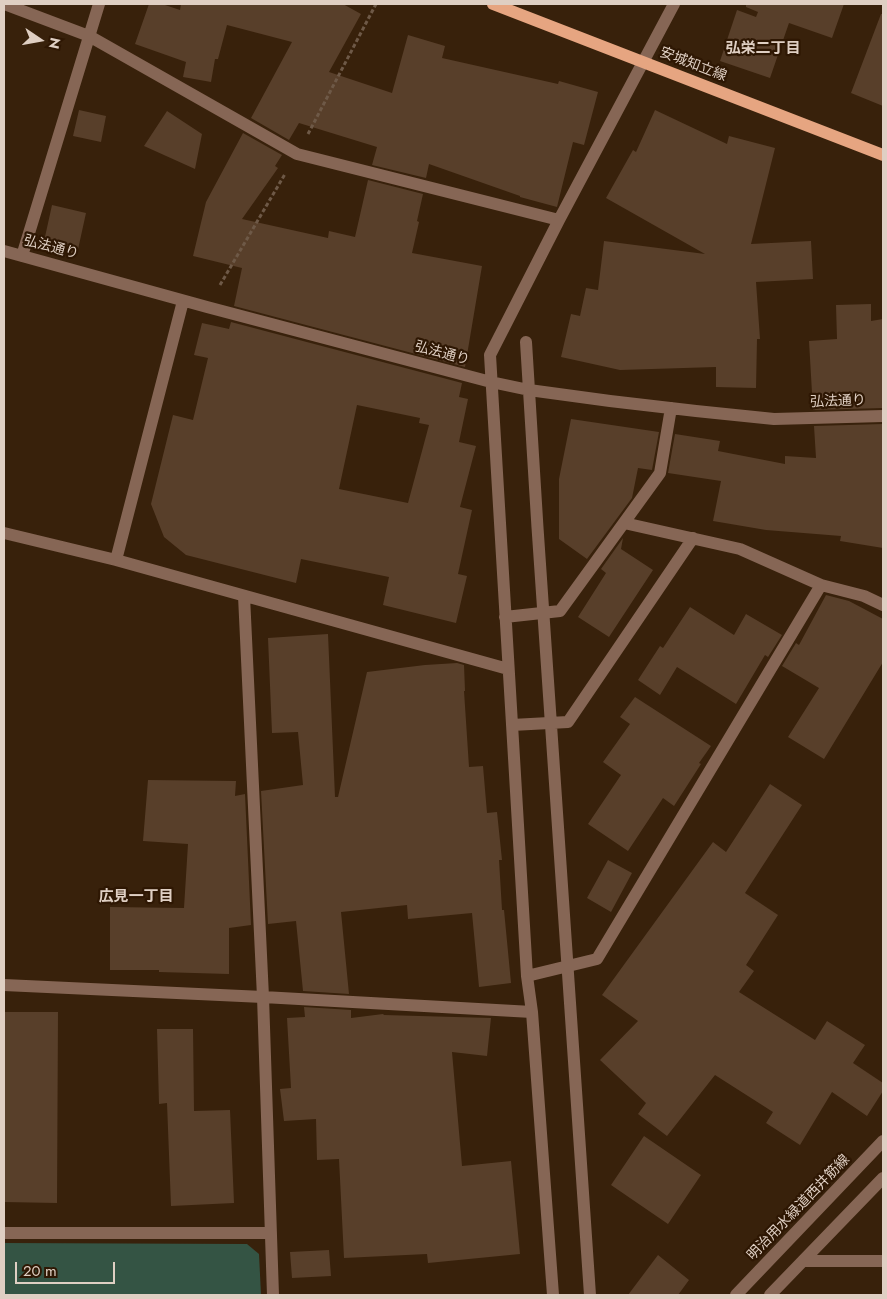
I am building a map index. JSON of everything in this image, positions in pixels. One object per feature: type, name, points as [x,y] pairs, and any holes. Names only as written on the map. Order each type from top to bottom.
[{"type":"main road","name":"安城知立線","points":[[493,4],[883,155]]},
{"type":"street","points":[[4,4],[89,36],[297,154],[558,220]]},
{"type":"street","points":[[22,256],[99,4]]},
{"type":"street","points":[[553,1295],[532,1012],[527,976],[490,355],[558,220],[674,4]]},
{"type":"street","name":"弘法通り","points":[[4,251],[183,301],[528,390],[774,419],[883,416]]},
{"type":"street","points":[[116,560],[183,301]]},
{"type":"street","points":[[526,342],[550,723],[590,1295]]},
{"type":"street","points":[[505,617],[560,611],[660,473],[671,408]]},
{"type":"street","points":[[624,523],[740,549],[821,585],[864,596],[883,605]]},
{"type":"street","points":[[4,533],[116,560],[508,670]]},
{"type":"street","points":[[512,725],[568,722],[693,538]]},
{"type":"street","points":[[527,976],[598,959],[821,585]]},
{"type":"street","points":[[244,596],[263,997],[273,1295]]},
{"type":"street","points":[[4,985],[532,1012]]},
{"type":"street","name":"明治用水緑道西井筋線","points":[[736,1295],[883,1141]]},
{"type":"street","points":[[770,1295],[883,1178]]},
{"type":"street","points":[[4,1233],[271,1233]]},
{"type":"street","points":[[803,1261],[883,1261]]},
{"type":"green space","points":[[4,1243],[247,1244],[259,1254],[261,1295],[4,1295]]},
{"type":"building","points":[[149,4],[162,4],[180,10],[181,4],[343,4],[361,14],[329,72],[392,93],[408,35],[445,46],[442,58],[558,84],[559,81],[598,92],[584,145],[573,142],[557,207],[520,197],[429,164],[426,178],[372,165],[377,147],[299,123],[289,140],[251,118],[292,42],[227,25],[218,59],[215,59],[211,82],[183,77],[186,62],[135,44]]},
{"type":"building","points":[[746,4],[844,4],[832,38],[789,23],[770,78],[720,61],[737,10],[756,17],[758,12],[746,7]]},
{"type":"building","points":[[881,14],[883,14],[883,106],[851,93]]},
{"type":"building","points":[[79,110],[106,116],[101,142],[73,136]]},
{"type":"building","points":[[655,110],[727,144],[729,136],[775,148],[751,244],[811,241],[813,279],[756,282],[760,339],[757,339],[756,388],[716,387],[716,367],[620,370],[561,357],[571,314],[580,316],[586,288],[598,290],[604,241],[705,254],[606,198],[633,150],[636,152]]},
{"type":"building","points":[[167,111],[202,134],[195,169],[144,146]]},
{"type":"building","points":[[243,133],[282,155],[275,166],[278,168],[242,219],[328,238],[329,231],[355,237],[368,180],[423,194],[412,253],[482,266],[465,367],[234,306],[242,268],[193,256],[206,202]]},
{"type":"building","points":[[52,205],[86,213],[77,254],[43,246]]},
{"type":"building","points":[[871,304],[871,321],[883,319],[883,408],[813,410],[809,341],[837,339],[836,305]]},
{"type":"building","points":[[231,322],[462,383],[459,397],[468,399],[459,442],[476,446],[460,507],[472,510],[458,574],[467,576],[456,623],[383,605],[389,577],[301,559],[296,583],[186,555],[164,537],[151,504],[173,415],[193,420],[208,358],[194,355],[202,323],[229,329]],"holes":[[[357,405],[420,418],[419,423],[429,425],[408,503],[339,489]]]},
{"type":"building","points":[[571,419],[659,432],[652,470],[638,468],[632,498],[587,559],[559,539],[559,479]]},
{"type":"building","points":[[883,424],[883,548],[840,541],[841,536],[766,530],[713,521],[721,481],[668,473],[675,434],[720,441],[718,451],[785,464],[785,456],[816,458],[814,426]]},
{"type":"building","points":[[623,538],[621,549],[653,570],[609,637],[578,617],[606,573],[601,569]]},
{"type":"building","points":[[826,595],[849,601],[883,619],[883,662],[824,759],[788,737],[819,688],[782,666],[796,643],[799,645]]},
{"type":"building","points":[[690,607],[734,635],[746,614],[782,635],[768,657],[765,655],[736,704],[677,667],[660,695],[638,680],[660,646],[663,648]]},
{"type":"building","points":[[328,634],[335,797],[338,797],[367,672],[425,665],[457,663],[464,665],[469,767],[483,766],[487,813],[497,812],[502,860],[499,860],[502,910],[504,910],[511,983],[479,987],[472,913],[408,919],[407,905],[341,912],[349,994],[303,991],[296,921],[268,924],[261,791],[303,785],[298,732],[272,733],[268,638]]},
{"type":"building","points":[[635,697],[711,746],[674,806],[663,798],[628,851],[588,824],[621,775],[603,762],[630,724],[620,717]]},
{"type":"building","points":[[148,780],[236,781],[235,796],[245,794],[251,925],[229,928],[229,974],[159,972],[159,970],[110,970],[110,907],[184,908],[188,844],[143,841]]},
{"type":"building","points":[[770,784],[802,805],[745,893],[778,915],[746,965],[754,971],[739,992],[815,1040],[827,1021],[865,1045],[853,1063],[883,1083],[883,1091],[867,1116],[832,1092],[800,1145],[766,1123],[773,1112],[715,1075],[667,1136],[638,1114],[646,1103],[600,1060],[638,1021],[602,995],[713,842],[726,852]]},
{"type":"building","points":[[608,860],[632,873],[611,912],[587,898]]},
{"type":"building","points":[[304,1007],[351,1010],[351,1018],[383,1014],[491,1018],[487,1056],[452,1052],[462,1166],[511,1161],[520,1254],[428,1263],[427,1254],[344,1258],[339,1159],[317,1160],[316,1119],[284,1121],[280,1089],[291,1088],[287,1018],[305,1017]]},
{"type":"building","points":[[4,1012],[58,1012],[57,1203],[4,1202]]},
{"type":"building","points":[[157,1029],[193,1029],[194,1111],[230,1110],[234,1203],[171,1206],[167,1103],[159,1104]]},
{"type":"building","points":[[644,1136],[701,1175],[668,1224],[611,1185]]},
{"type":"building","points":[[329,1250],[331,1276],[292,1278],[290,1252]]},
{"type":"building","points":[[658,1255],[689,1280],[678,1295],[628,1295]]},
{"type":"district","name":"弘栄二丁目","points":[[763,49]]},
{"type":"district","name":"広見一丁目","points":[[136,897]]}]
